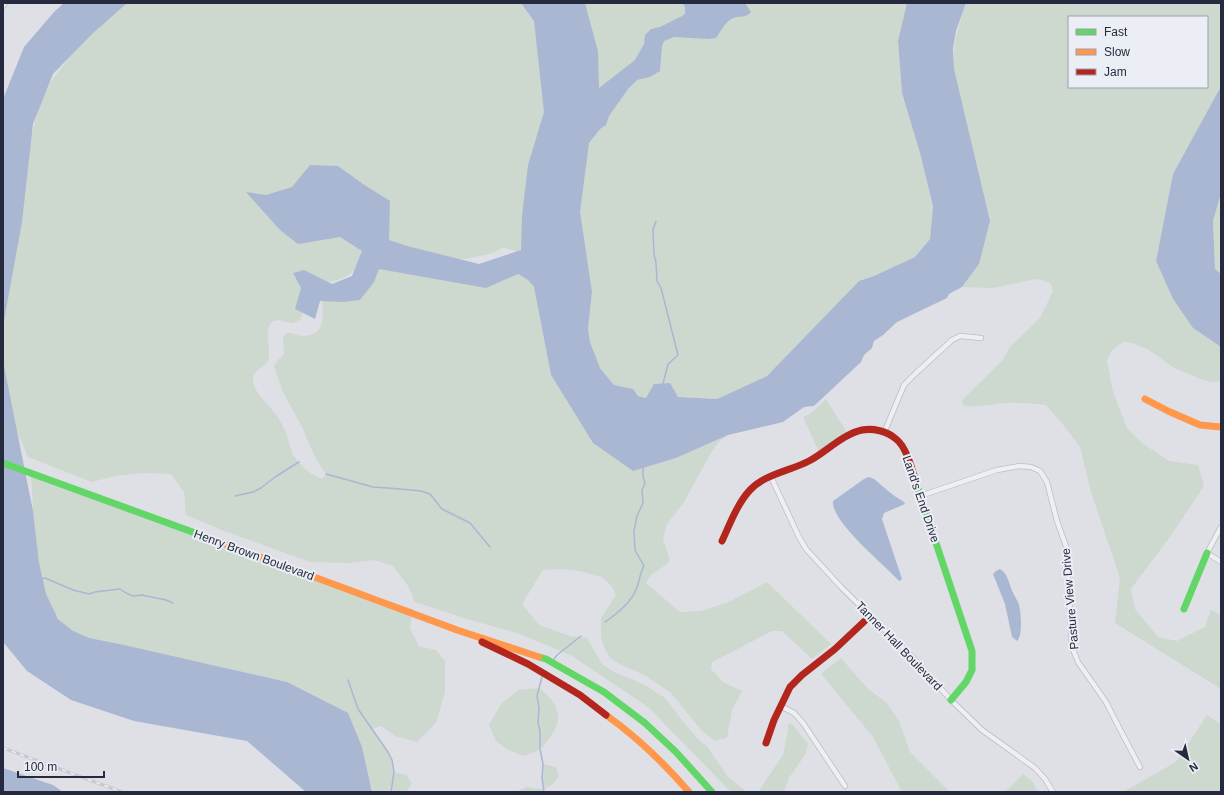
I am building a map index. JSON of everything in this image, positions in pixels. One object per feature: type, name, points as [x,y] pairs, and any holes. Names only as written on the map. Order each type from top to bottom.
[{"type":"main road","points":[[1145,399],[1200,425],[1221,427]]},
{"type":"main road","name":"Land's End Drive","points":[[722,541],[743,498],[751,489],[771,477],[809,461],[853,433],[863,430],[876,430],[897,439],[904,447],[972,651],[972,670],[966,682],[951,700]]},
{"type":"main road","name":"Henry Brown Boulevard","points":[[3,463],[457,630],[546,659],[604,692],[645,723],[676,752],[712,792]]},
{"type":"main road","points":[[1184,609],[1206,553]]},
{"type":"main road","points":[[766,743],[774,720],[790,687],[870,616]]},
{"type":"main road","name":"Henry Brown Boulevard","points":[[457,630],[528,664],[580,695],[626,730],[671,771],[689,792]]},
{"type":"street","points":[[884,433],[904,385],[916,373],[952,340],[960,336],[981,338]]},
{"type":"street","name":"Pasture View Drive","points":[[920,496],[997,470],[1018,466],[1031,467],[1040,471],[1047,482],[1057,521],[1066,546],[1072,647],[1078,662],[1106,702],[1140,767]]},
{"type":"street","name":"Tanner Hall Boulevard","points":[[771,477],[806,549],[870,616],[915,660],[951,700],[982,730],[1035,768],[1045,778],[1053,792]]},
{"type":"street","points":[[1221,527],[1206,553],[1221,562]]},
{"type":"street","points":[[781,706],[794,713],[804,723],[845,786]]},
{"type":"shaded area","points":[[121,3],[545,3],[559,24],[524,254],[502,248],[492,253],[465,259],[445,259],[361,247],[361,258],[352,273],[335,281],[306,286],[301,319],[293,323],[275,320],[270,324],[268,328],[268,361],[255,373],[253,379],[254,384],[262,399],[275,413],[279,420],[286,434],[294,457],[308,471],[322,479],[326,474],[317,461],[302,427],[283,392],[274,366],[284,354],[283,339],[286,333],[304,336],[311,335],[316,332],[322,323],[322,299],[377,262],[486,288],[518,274],[528,280],[534,287],[551,375],[593,443],[633,471],[676,458],[728,435],[718,443],[711,453],[684,502],[667,524],[663,539],[670,560],[666,565],[652,574],[646,583],[680,612],[701,611],[729,602],[767,582],[831,644],[812,659],[782,631],[772,631],[712,662],[711,669],[723,682],[742,691],[732,710],[727,738],[715,741],[702,731],[671,693],[646,676],[610,658],[601,638],[601,618],[616,595],[613,588],[602,577],[579,571],[562,569],[543,570],[522,604],[539,625],[570,636],[587,638],[602,664],[614,672],[643,684],[665,698],[689,729],[707,746],[728,777],[747,792],[731,792],[648,707],[572,656],[520,634],[415,602],[408,586],[393,566],[374,560],[349,563],[310,562],[224,531],[186,515],[184,492],[171,474],[142,473],[115,476],[92,482],[28,457],[15,427],[3,386],[3,283],[21,223],[31,137],[39,107],[51,81],[74,52]]},
{"type":"shaded area","points":[[585,3],[907,3],[898,41],[902,93],[920,153],[933,206],[930,239],[915,257],[874,276],[859,281],[767,376],[717,399],[678,397],[647,398],[638,396],[632,389],[614,385],[600,368],[590,342],[588,329],[592,292],[579,212],[584,112],[598,51]]},
{"type":"shaded area","points":[[966,3],[1221,3],[1221,89],[1173,174],[1156,261],[1173,299],[1193,328],[1221,347],[1221,381],[1212,382],[1203,380],[1174,368],[1149,350],[1132,343],[1124,342],[1117,346],[1111,352],[1107,361],[1113,392],[1127,428],[1142,443],[1169,461],[1198,465],[1204,486],[1172,534],[1131,589],[1135,609],[1158,637],[1177,641],[1205,627],[1211,610],[1221,615],[1221,689],[1115,623],[1120,578],[1091,492],[1080,447],[1046,405],[1002,403],[985,406],[963,405],[962,400],[1002,361],[1010,347],[1040,318],[1053,291],[1051,284],[1043,280],[1036,279],[993,288],[962,287],[979,264],[960,95],[954,71],[954,51]]},
{"type":"shaded area","points":[[1221,193],[1221,274],[1215,270],[1213,221]]},
{"type":"shaded area","points":[[826,399],[849,436],[820,454],[803,417],[813,412]]},
{"type":"shaded area","points":[[30,472],[355,591],[413,609],[410,628],[419,646],[436,650],[445,661],[445,692],[436,723],[417,742],[395,736],[381,726],[372,729],[388,752],[392,760],[394,772],[406,775],[412,783],[406,792],[373,792],[364,766],[242,673],[213,665],[86,639],[72,631],[61,622],[43,596],[31,526],[33,512]]},
{"type":"shaded area","points":[[841,658],[868,689],[886,702],[899,721],[910,752],[950,792],[902,792],[873,737],[821,674]]},
{"type":"shaded area","points":[[539,688],[554,704],[557,710],[558,722],[551,736],[542,747],[535,752],[523,756],[507,749],[496,741],[489,725],[501,704],[519,690]]},
{"type":"shaded area","points":[[1207,715],[1221,725],[1221,792],[1123,792],[1176,762]]},
{"type":"shaded area","points":[[788,723],[792,724],[808,744],[805,755],[789,778],[784,792],[758,792],[783,755],[788,731]]},
{"type":"shaded area","points":[[543,764],[556,767],[559,776],[552,785],[544,789],[544,792],[515,792],[527,787],[543,789]]},
{"type":"shaded area","points":[[1023,774],[1032,781],[1038,792],[1005,792]]},
{"type":"water","points":[[64,3],[127,3],[92,34],[53,74],[33,124],[22,222],[3,326],[3,99],[24,47],[54,12]]},
{"type":"water","points":[[521,3],[585,3],[598,51],[599,88],[635,60],[644,44],[645,35],[651,29],[660,27],[685,14],[685,7],[683,3],[745,3],[751,12],[747,15],[730,20],[723,27],[716,38],[674,37],[664,41],[662,46],[660,71],[650,77],[637,80],[628,89],[609,116],[606,125],[600,129],[589,143],[580,212],[592,292],[588,329],[590,342],[600,368],[614,385],[633,389],[638,396],[646,398],[654,384],[670,383],[678,397],[717,399],[767,376],[859,281],[874,276],[915,257],[930,239],[933,206],[920,153],[902,93],[898,41],[907,3],[966,3],[956,31],[953,49],[954,69],[990,221],[979,264],[962,287],[949,294],[947,298],[897,322],[874,341],[872,348],[864,355],[861,362],[814,406],[804,407],[783,422],[728,435],[676,458],[633,471],[593,443],[551,375],[534,287],[528,280],[518,274],[486,288],[379,269],[374,282],[360,300],[343,302],[320,301],[315,319],[295,309],[301,288],[293,273],[304,270],[332,284],[352,276],[362,251],[340,237],[298,244],[280,230],[246,192],[266,195],[292,187],[310,165],[338,166],[390,201],[389,240],[479,264],[521,250],[522,216],[528,165],[544,112],[534,21]]},
{"type":"water","points":[[1221,89],[1221,193],[1213,221],[1215,269],[1221,274],[1221,347],[1193,328],[1173,299],[1156,261],[1173,174],[1219,90]]},
{"type":"water","points":[[3,361],[33,511],[39,563],[46,594],[58,619],[73,631],[89,638],[287,682],[348,713],[362,747],[372,792],[306,792],[247,741],[134,721],[71,700],[27,671],[3,642]]},
{"type":"water","points":[[869,477],[874,479],[905,504],[884,513],[882,519],[902,579],[900,581],[849,531],[840,520],[835,510],[833,501]]},
{"type":"water","points":[[1000,569],[1006,575],[1019,605],[1021,629],[1017,641],[1012,637],[1005,604],[993,574]]},
{"type":"water","points":[[3,768],[53,785],[63,792],[3,792]]},
{"type":"waterway","points":[[656,221],[653,230],[657,281],[661,288],[678,355],[668,364],[663,384]]},
{"type":"waterway","points":[[235,496],[253,492],[261,488],[299,462]]},
{"type":"waterway","points":[[605,622],[620,611],[632,598],[644,566],[635,550],[634,531],[637,516],[643,503],[642,490],[645,483],[643,468]]},
{"type":"waterway","points":[[326,474],[373,487],[421,491],[430,494],[442,509],[470,523],[490,547]]},
{"type":"waterway","points":[[41,579],[45,578],[73,590],[89,594],[120,589],[133,596],[142,595],[173,603]]},
{"type":"waterway","points":[[554,659],[581,636]]},
{"type":"waterway","points":[[542,677],[537,696],[544,792]]},
{"type":"waterway","points":[[348,680],[358,709],[392,760],[394,772],[391,792]]},
{"type":"railway","points":[[3,748],[122,792]]},
{"type":"traffic: fast","points":[[3,463],[220,542]]},
{"type":"traffic: fast","points":[[917,486],[972,651],[972,670],[966,682],[951,700]]},
{"type":"traffic: fast","points":[[1184,609],[1207,553]]},
{"type":"traffic: fast","points":[[539,657],[546,659],[604,692],[645,723],[676,752],[712,792]]},
{"type":"traffic: slow","points":[[1145,399],[1200,425],[1221,427]]},
{"type":"traffic: slow","points":[[220,542],[457,630],[539,657]]},
{"type":"traffic: slow","points":[[606,715],[629,732],[650,751],[689,792]]},
{"type":"traffic: jam","points":[[722,541],[741,501],[756,485],[770,476],[809,461],[841,439],[862,430],[866,429],[884,432],[892,436],[900,443],[909,461],[917,486]]},
{"type":"traffic: jam","points":[[766,743],[774,720],[790,687],[802,675],[835,649],[870,616]]},
{"type":"traffic: jam","points":[[482,642],[528,664],[580,695],[606,715]]}]
